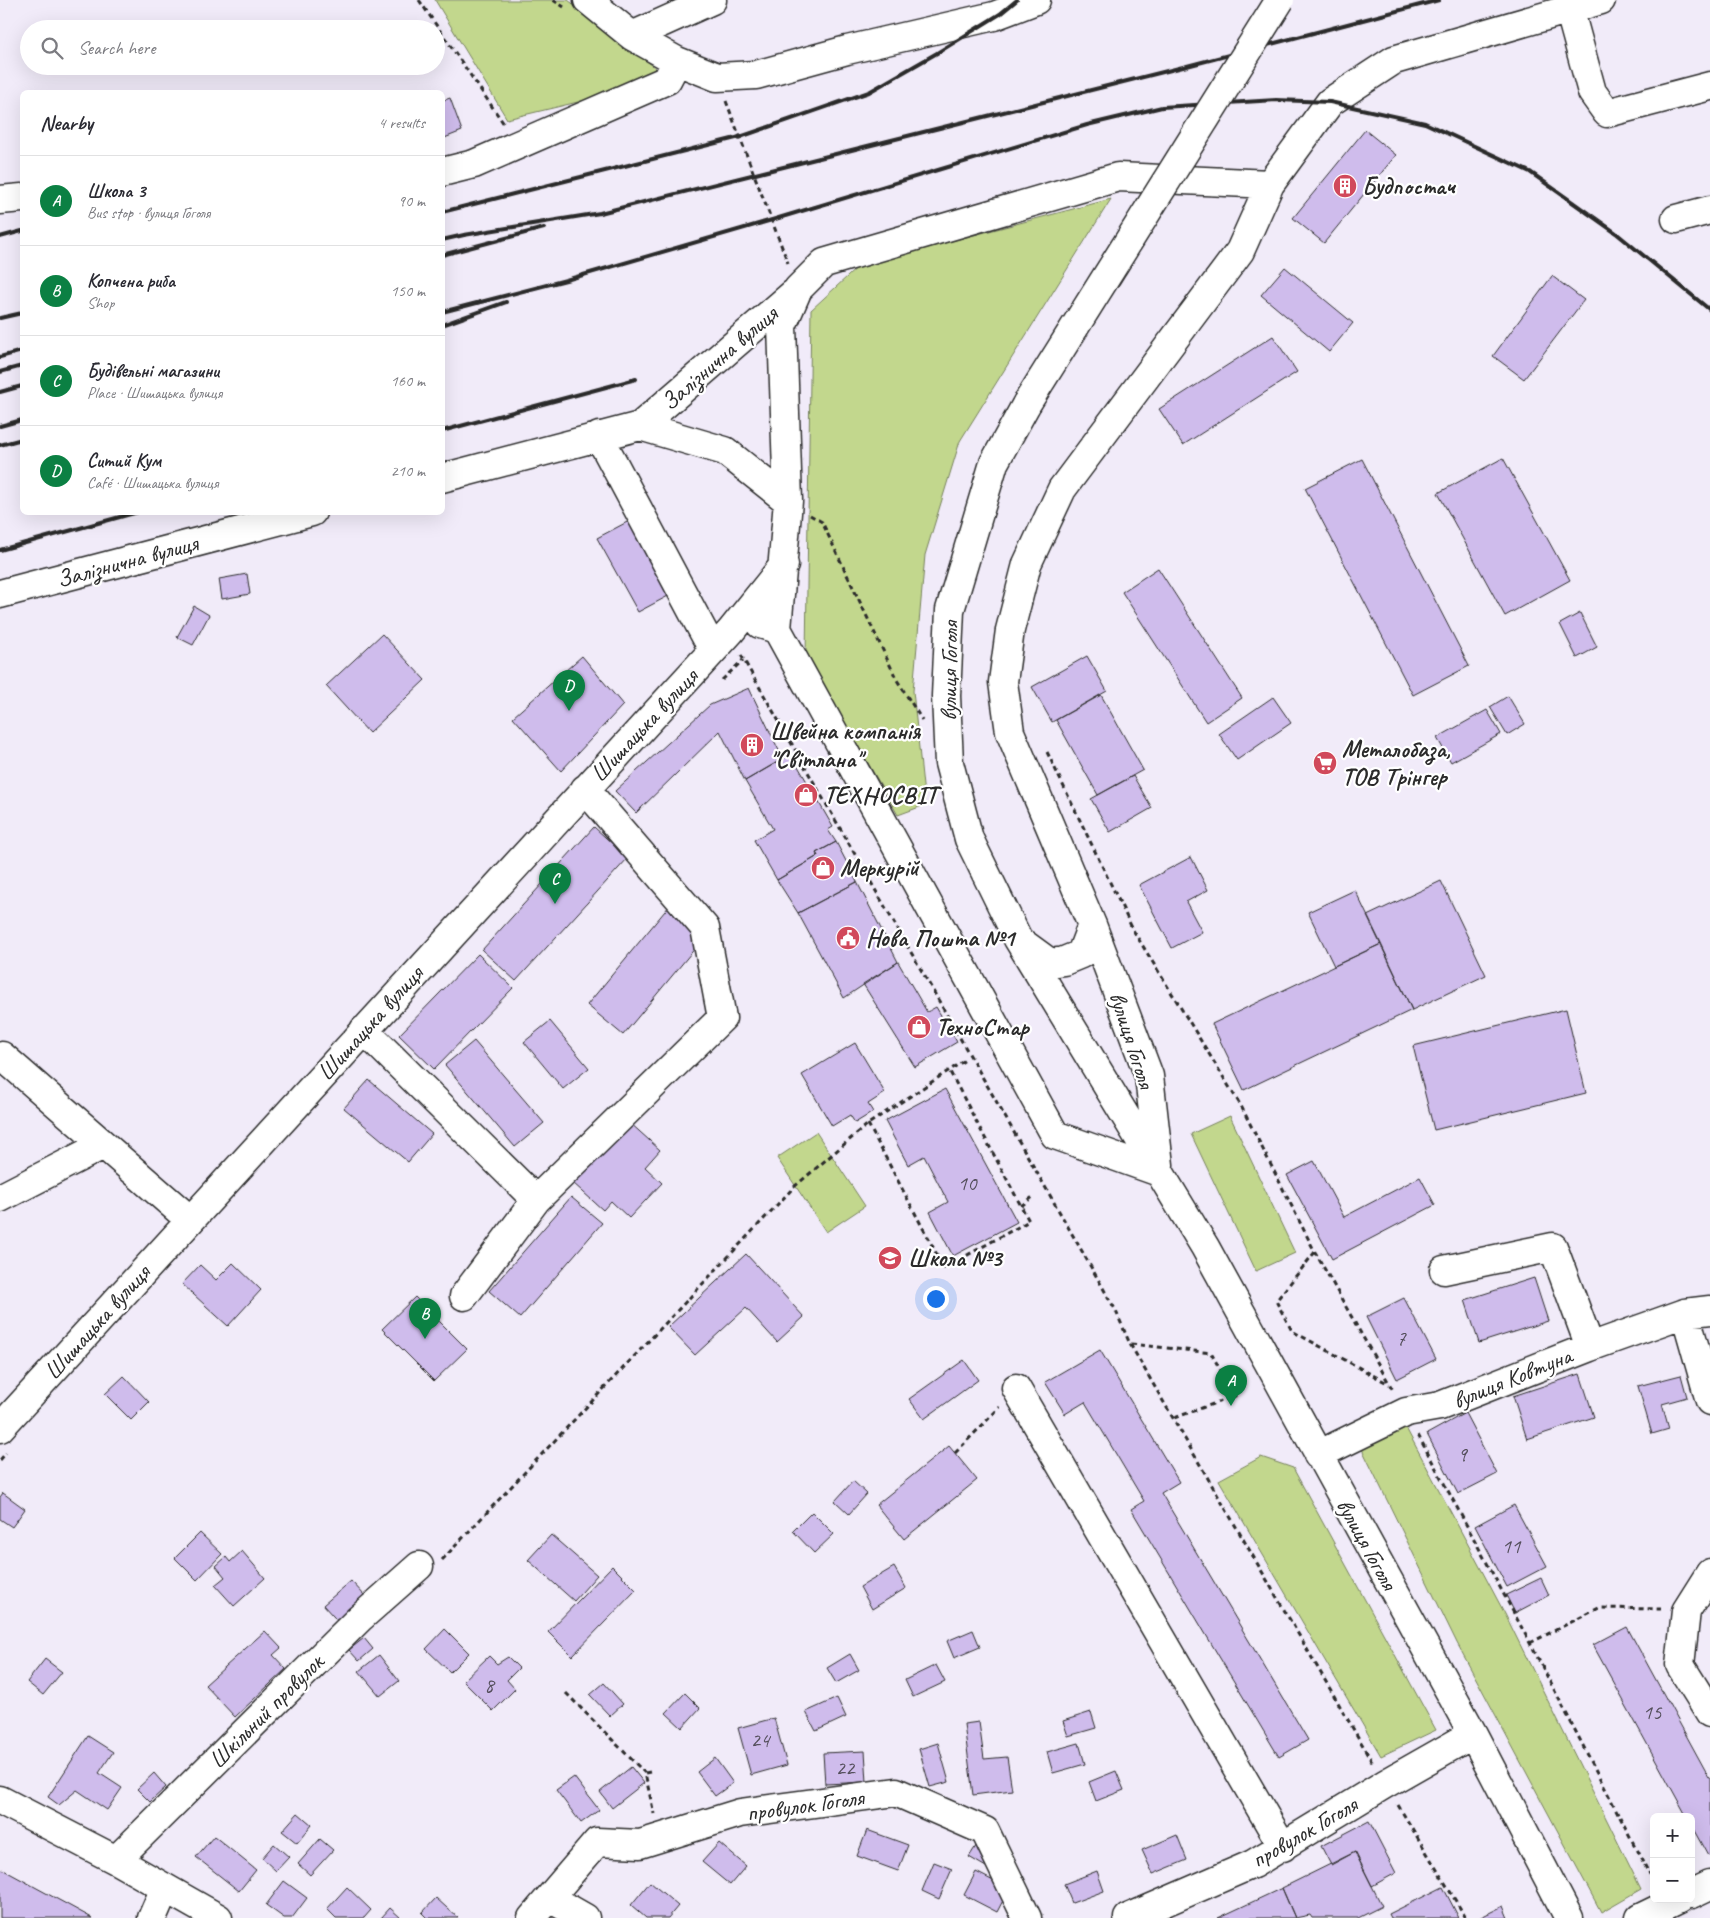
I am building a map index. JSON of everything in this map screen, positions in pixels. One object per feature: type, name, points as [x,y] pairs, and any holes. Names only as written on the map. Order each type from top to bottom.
[{"type":"street","points":[[588,0],[632,36],[677,61],[717,77],[756,75],[847,50],[994,16],[1036,0]]},
{"type":"street","points":[[632,36],[712,0]]},
{"type":"street","name":"вулиця Гоголя","points":[[1280,0],[1027,403],[994,463],[950,610],[946,696],[949,763],[969,839],[1018,940],[1205,1247],[1473,1734],[1569,1918]]},
{"type":"street","points":[[1092,925],[1010,732],[1003,682],[1010,630],[1027,564],[1062,489],[1240,251],[1270,184],[1330,102],[1394,60],[1601,0]]},
{"type":"street","points":[[1569,8],[1592,92],[1607,113],[1710,86]]},
{"type":"street","points":[[445,171],[474,164],[667,80],[677,61]]},
{"type":"street","points":[[1159,1172],[1055,1135],[777,629],[788,501],[782,326],[798,290],[824,262],[1118,177],[1270,184]]},
{"type":"street","points":[[0,200],[20,198]]},
{"type":"street","points":[[1676,219],[1710,210]]},
{"type":"street","name":"Залізнична вулиця","points":[[445,477],[640,426],[798,290]]},
{"type":"street","name":"Залізнична вулиця","points":[[640,426],[725,451],[788,501]]},
{"type":"street","points":[[599,436],[729,633],[777,629]]},
{"type":"street","name":"Залізнична вулиця","points":[[0,594],[301,515]]},
{"type":"street","name":"Шишацька вулиця","points":[[0,1428],[729,633],[784,565]]},
{"type":"street","points":[[464,1296],[536,1200],[722,1018],[705,928],[585,789]]},
{"type":"street","name":"вулиця Гоголя","points":[[1018,940],[1050,963],[1064,962],[1081,954],[1092,925]]},
{"type":"street","name":"вулиця Гоголя","points":[[1092,925],[1149,1076],[1159,1172]]},
{"type":"street","points":[[364,1030],[536,1200]]},
{"type":"street","points":[[0,1058],[2,1056],[190,1220]]},
{"type":"street","name":"вулиця Гоголя","points":[[1055,1135],[1092,1141],[1113,1128],[1110,1092]]},
{"type":"street","points":[[0,1198],[103,1145]]},
{"type":"street","points":[[1444,1270],[1553,1247],[1590,1347]]},
{"type":"street","points":[[1697,1312],[1710,1401]]},
{"type":"street","name":"вулиця Ковтуна","points":[[1318,1455],[1406,1412],[1440,1406],[1590,1347],[1697,1312]]},
{"type":"street","points":[[1019,1394],[1283,1847]]},
{"type":"street","name":"Шкільний провулок","points":[[116,1860],[359,1619],[429,1564]]},
{"type":"street","points":[[1710,1573],[1686,1610],[1680,1665],[1710,1714]]},
{"type":"street","name":"провулок Гоголя","points":[[1128,1918],[1253,1864],[1385,1784],[1473,1734]]},
{"type":"street","name":"провулок Гоголя","points":[[532,1918],[598,1842],[640,1844],[740,1813],[896,1792],[985,1831],[1027,1918]]},
{"type":"street","points":[[0,1800],[116,1860],[218,1918]]},
{"type":"street","points":[[1695,1892],[1710,1885]]},
{"type":"street","points":[[152,1918],[165,1888]]},
{"type":"street","points":[[550,1898],[586,1918]]},
{"type":"street","points":[[1640,1918],[1671,1903]]},
{"type":"path","points":[[419,0],[432,20]]},
{"type":"path","points":[[445,39],[500,122],[530,140]]},
{"type":"path","points":[[717,77],[798,290]]},
{"type":"path","points":[[788,501],[822,522],[897,680],[923,722]]},
{"type":"path","points":[[729,633],[1115,1309],[1130,1344],[1385,1784],[1466,1918]]},
{"type":"path","points":[[1044,743],[1133,930],[1241,1106],[1315,1252],[1406,1412],[1530,1643],[1650,1875]]},
{"type":"path","points":[[429,1564],[794,1187],[868,1124],[965,1060]]},
{"type":"path","points":[[868,1124],[944,1268],[1029,1221],[949,1070]]},
{"type":"path","points":[[1021,1206],[1034,1196]]},
{"type":"path","points":[[1315,1252],[1276,1301],[1292,1331],[1389,1384]]},
{"type":"path","points":[[1130,1344],[1211,1353],[1224,1374],[1235,1396],[1174,1418]]},
{"type":"path","points":[[955,1453],[1007,1400],[1019,1394]]},
{"type":"path","points":[[1530,1643],[1598,1608],[1686,1610]]},
{"type":"path","points":[[566,1693],[645,1774],[655,1823]]},
{"type":"path","points":[[645,1774],[650,1772]]},
{"type":"green space","points":[[435,0],[568,0],[657,69],[632,89],[507,119]]},
{"type":"green space","points":[[1111,199],[960,441],[925,555],[913,691],[925,805],[898,815],[806,656],[811,310],[860,265]]},
{"type":"green space","points":[[1230,1116],[1295,1253],[1256,1271],[1191,1134]]},
{"type":"green space","points":[[816,1132],[865,1206],[826,1232],[777,1158]]},
{"type":"green space","points":[[1406,1428],[1505,1614],[1641,1889],[1601,1912],[1457,1643],[1361,1447]]},
{"type":"green space","points":[[1261,1457],[1293,1468],[1436,1730],[1381,1756],[1219,1480]]},
{"type":"building","points":[[450,98],[462,131],[445,138],[445,100]]},
{"type":"building","name":"Будпостач","points":[[1365,130],[1396,155],[1324,243],[1293,218]]},
{"type":"building","points":[[1285,267],[1353,323],[1329,352],[1261,295]]},
{"type":"building","points":[[1552,276],[1584,300],[1524,379],[1493,356]]},
{"type":"building","points":[[1273,336],[1297,372],[1183,445],[1159,409]]},
{"type":"building","points":[[1503,458],[1570,580],[1505,616],[1438,493]]},
{"type":"building","points":[[1362,459],[1469,666],[1413,695],[1305,488]]},
{"type":"building","points":[[629,521],[670,595],[638,612],[597,538]]},
{"type":"building","points":[[1158,568],[1242,698],[1206,722],[1122,592]]},
{"type":"building","points":[[247,574],[250,594],[222,599],[219,579]]},
{"type":"building","points":[[194,606],[209,615],[193,645],[177,637]]},
{"type":"building","points":[[1580,613],[1597,647],[1577,658],[1560,624]]},
{"type":"building","points":[[382,634],[425,680],[369,733],[326,686]]},
{"type":"building","points":[[582,656],[623,705],[561,771],[513,717]]},
{"type":"building","points":[[1087,656],[1107,691],[1052,722],[1032,687]]},
{"type":"building","name":"Швейна компанія \"Світлана\"","points":[[749,688],[783,759],[745,781],[720,731],[636,813],[615,791],[710,705]]},
{"type":"building","points":[[1101,695],[1143,770],[1098,795],[1056,720]]},
{"type":"building","points":[[1508,696],[1525,724],[1507,735],[1490,707]]},
{"type":"building","points":[[1273,697],[1291,723],[1237,760],[1219,734]]},
{"type":"building","points":[[1487,710],[1501,734],[1451,762],[1437,738]]},
{"type":"building","points":[[791,754],[833,827],[828,830],[836,842],[816,853],[818,856],[777,880],[754,840],[773,829],[745,781]]},
{"type":"building","points":[[1133,776],[1152,808],[1110,832],[1091,799]]},
{"type":"building","points":[[594,827],[628,858],[516,981],[482,950]]},
{"type":"building","name":"Меркурій","points":[[836,842],[857,882],[798,913],[777,880],[818,856],[816,853]]},
{"type":"building","points":[[1191,857],[1208,890],[1186,902],[1202,932],[1172,948],[1139,885]]},
{"type":"building","points":[[1441,881],[1486,975],[1412,1010],[1367,916]]},
{"type":"building","name":"Нова Пошта №1","points":[[857,882],[898,962],[844,998],[798,913]]},
{"type":"building","points":[[1355,890],[1381,944],[1334,966],[1308,912]]},
{"type":"building","points":[[670,905],[706,935],[623,1035],[587,1005]]},
{"type":"building","points":[[1381,944],[1412,1010],[1244,1090],[1212,1024]]},
{"type":"building","points":[[478,954],[513,988],[434,1069],[399,1035]]},
{"type":"building","name":"ТехноСтар","points":[[898,962],[927,1012],[936,1007],[957,1042],[915,1067],[863,984]]},
{"type":"building","points":[[1566,1009],[1586,1093],[1434,1130],[1413,1046]]},
{"type":"building","points":[[550,1021],[589,1068],[563,1089],[524,1042]]},
{"type":"building","points":[[474,1041],[544,1123],[515,1147],[445,1065]]},
{"type":"building","points":[[855,1043],[885,1093],[868,1104],[873,1112],[855,1123],[850,1115],[832,1126],[802,1075]]},
{"type":"building","points":[[369,1080],[432,1134],[408,1162],[344,1108]]},
{"type":"building","points":[[945,1089],[1017,1222],[953,1256],[930,1212],[948,1202],[924,1156],[908,1165],[885,1121]]},
{"type":"building","points":[[629,1122],[660,1150],[645,1167],[662,1183],[629,1218],[611,1201],[603,1210],[573,1183]]},
{"type":"building","points":[[1314,1161],[1344,1217],[1420,1177],[1435,1205],[1332,1259],[1287,1175]]},
{"type":"building","points":[[571,1197],[602,1223],[520,1318],[489,1291]]},
{"type":"building","points":[[746,1254],[804,1317],[777,1342],[746,1308],[695,1355],[668,1327]]},
{"type":"building","points":[[233,1263],[261,1290],[228,1326],[182,1284],[200,1265],[216,1280]]},
{"type":"building","points":[[1534,1278],[1548,1321],[1479,1343],[1465,1300]]},
{"type":"building","points":[[415,1297],[467,1349],[434,1381],[382,1329]]},
{"type":"building","points":[[1404,1298],[1436,1359],[1397,1379],[1366,1317]]},
{"type":"building","points":[[1100,1350],[1179,1482],[1161,1493],[1308,1740],[1279,1757],[1131,1509],[1144,1501],[1085,1402],[1065,1414],[1045,1382]]},
{"type":"building","points":[[964,1360],[978,1380],[924,1419],[909,1399]]},
{"type":"building","points":[[1580,1374],[1594,1417],[1527,1439],[1513,1396]]},
{"type":"building","points":[[1681,1375],[1687,1397],[1662,1404],[1669,1429],[1652,1434],[1638,1386]]},
{"type":"building","points":[[124,1376],[149,1402],[131,1420],[105,1394]]},
{"type":"building","points":[[1465,1413],[1497,1474],[1458,1494],[1427,1434]]},
{"type":"building","points":[[949,1446],[977,1480],[904,1539],[876,1505]]},
{"type":"building","points":[[853,1481],[867,1494],[849,1514],[835,1501]]},
{"type":"building","points":[[3,1493],[25,1509],[12,1527],[0,1519],[0,1497]]},
{"type":"building","points":[[1514,1505],[1547,1566],[1507,1587],[1475,1526]]},
{"type":"building","points":[[812,1512],[834,1534],[814,1553],[793,1531]]},
{"type":"building","points":[[200,1533],[222,1554],[197,1580],[175,1558]]},
{"type":"building","points":[[551,1535],[597,1575],[574,1601],[528,1560]]},
{"type":"building","points":[[242,1551],[265,1578],[234,1606],[215,1585],[225,1577],[216,1566],[226,1557],[230,1562]]},
{"type":"building","points":[[612,1566],[636,1590],[572,1656],[548,1632]]},
{"type":"building","points":[[894,1567],[906,1588],[872,1609],[860,1587]]},
{"type":"building","points":[[1541,1578],[1549,1595],[1515,1613],[1506,1595]]},
{"type":"building","points":[[351,1581],[366,1597],[343,1627],[323,1605]]},
{"type":"building","points":[[1627,1627],[1710,1779],[1710,1855],[1708,1856],[1695,1832],[1695,1813],[1685,1813],[1593,1645]]},
{"type":"building","points":[[445,1629],[469,1653],[450,1672],[426,1649]]},
{"type":"building","points":[[973,1630],[980,1647],[954,1658],[947,1641]]},
{"type":"building","points":[[265,1631],[281,1648],[273,1655],[286,1669],[235,1717],[205,1685]]},
{"type":"building","points":[[364,1638],[373,1649],[359,1661],[349,1650]]},
{"type":"building","points":[[850,1654],[859,1670],[836,1683],[827,1668]]},
{"type":"building","points":[[379,1655],[399,1681],[380,1696],[359,1671]]},
{"type":"building","points":[[489,1656],[497,1664],[508,1657],[519,1668],[507,1680],[515,1689],[493,1711],[463,1681]]},
{"type":"building","points":[[45,1659],[62,1672],[43,1695],[27,1682]]},
{"type":"building","points":[[936,1665],[945,1682],[913,1697],[905,1680]]},
{"type":"building","points":[[604,1683],[623,1704],[610,1716],[590,1695]]},
{"type":"building","points":[[685,1693],[700,1708],[682,1728],[666,1713]]},
{"type":"building","points":[[837,1698],[846,1717],[816,1731],[806,1712]]},
{"type":"building","points":[[1091,1712],[1096,1728],[1068,1736],[1063,1721]]},
{"type":"building","points":[[774,1718],[787,1765],[751,1775],[738,1728]]},
{"type":"building","points":[[979,1722],[984,1759],[1007,1757],[1012,1790],[973,1795],[964,1724]]},
{"type":"building","points":[[88,1736],[113,1752],[99,1773],[122,1788],[107,1810],[77,1790],[59,1805],[48,1797]]},
{"type":"building","points":[[938,1743],[949,1782],[930,1787],[919,1749]]},
{"type":"building","points":[[1079,1743],[1085,1764],[1053,1773],[1047,1752]]},
{"type":"building","points":[[865,1751],[867,1782],[825,1784],[823,1753]]},
{"type":"building","points":[[715,1758],[733,1783],[715,1796],[697,1772]]},
{"type":"building","points":[[631,1767],[644,1783],[612,1808],[600,1792]]},
{"type":"building","points":[[1116,1771],[1124,1790],[1096,1801],[1089,1782]]},
{"type":"building","points":[[154,1773],[166,1787],[150,1802],[137,1789]]},
{"type":"building","points":[[574,1777],[599,1810],[581,1823],[556,1790]]},
{"type":"building","points":[[298,1813],[312,1825],[297,1843],[282,1831]]},
{"type":"building","points":[[1369,1821],[1396,1873],[1372,1886],[1355,1852],[1331,1865],[1321,1846]]},
{"type":"building","points":[[867,1830],[908,1845],[898,1871],[857,1856]]},
{"type":"building","points":[[1177,1835],[1187,1860],[1153,1874],[1142,1850]]},
{"type":"building","points":[[214,1836],[256,1870],[239,1891],[196,1857]]},
{"type":"building","points":[[320,1839],[333,1850],[310,1875],[298,1864]]},
{"type":"building","points":[[719,1843],[746,1866],[730,1885],[702,1862]]},
{"type":"building","points":[[978,1843],[994,1854],[986,1867],[969,1857]]},
{"type":"building","points":[[274,1844],[289,1857],[276,1871],[262,1858]]},
{"type":"building","points":[[1355,1852],[1382,1906],[1358,1918],[1312,1918],[1310,1915],[1295,1918],[1282,1888]]},
{"type":"building","points":[[934,1862],[952,1869],[939,1899],[922,1891]]},
{"type":"building","points":[[0,1868],[92,1918],[0,1918]]},
{"type":"building","points":[[1097,1871],[1104,1891],[1072,1903],[1064,1884]]},
{"type":"building","points":[[976,1872],[1009,1889],[997,1912],[964,1895]]},
{"type":"building","points":[[284,1881],[307,1898],[292,1918],[284,1918],[266,1905]]},
{"type":"building","points":[[650,1882],[678,1906],[668,1918],[646,1918],[631,1905]]},
{"type":"building","points":[[347,1887],[371,1910],[364,1918],[336,1918],[327,1909]]},
{"type":"building","points":[[1443,1887],[1459,1918],[1391,1918],[1389,1914]]},
{"type":"building","points":[[1282,1888],[1295,1918],[1218,1918]]},
{"type":"building","points":[[436,1898],[458,1918],[427,1918],[422,1913]]},
{"type":"building","points":[[1503,1906],[1508,1918],[1479,1918]]},
{"type":"building","points":[[390,1908],[401,1918],[381,1918]]},
{"type":"railway","points":[[445,211],[740,137],[869,92],[1000,14],[1017,0]]},
{"type":"railway","points":[[445,239],[600,213],[1187,66],[1439,0]]},
{"type":"railway","points":[[445,311],[566,280],[1087,125],[1162,107],[1276,100],[1330,102],[1425,123],[1530,172],[1616,233],[1710,310]]},
{"type":"railway","points":[[445,254],[544,228]]},
{"type":"railway","points":[[0,237],[20,232]]},
{"type":"railway","points":[[445,324],[506,302]]},
{"type":"railway","points":[[0,318],[20,313]]},
{"type":"railway","points":[[0,357],[20,352]]},
{"type":"railway","points":[[0,372],[20,367]]},
{"type":"railway","points":[[445,430],[636,379]]},
{"type":"railway","points":[[0,392],[20,387]]},
{"type":"railway","points":[[0,426],[20,421]]},
{"type":"railway","points":[[0,445],[20,440]]},
{"type":"railway","points":[[0,550],[127,515]]},
{"type":"place","name":"Будпостач","points":[[1345,186]]},
{"type":"place","name":"Ситий Кум","points":[[569,711]]},
{"type":"place","name":"Швейна компанія \"Світлана\"","points":[[752,745]]},
{"type":"place","name":"Металобаза, ТОВ Трінгер","points":[[1325,763]]},
{"type":"place","name":"ТЕХНОСВІТ","points":[[806,795]]},
{"type":"place","name":"Меркурій","points":[[823,868]]},
{"type":"place","name":"Будівельні магазини","points":[[555,904]]},
{"type":"place","name":"Нова Пошта №1","points":[[848,938]]},
{"type":"place","name":"ТехноСтар","points":[[919,1027]]},
{"type":"place","name":"Школа №3","points":[[890,1258]]},
{"type":"place","name":"Копчена риба","points":[[425,1339]]},
{"type":"place","name":"Школа 3","points":[[1231,1406]]}]
